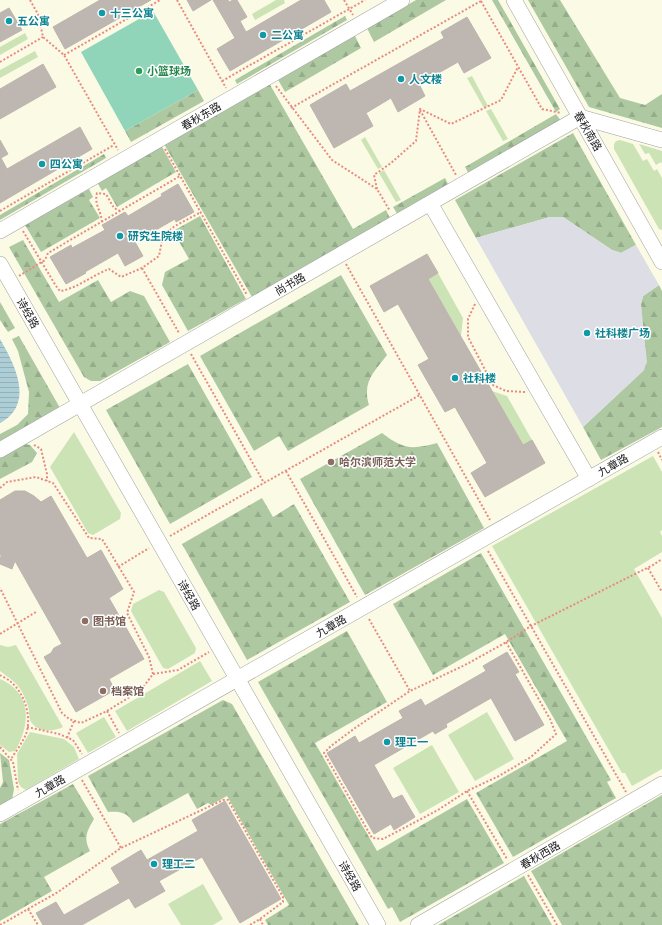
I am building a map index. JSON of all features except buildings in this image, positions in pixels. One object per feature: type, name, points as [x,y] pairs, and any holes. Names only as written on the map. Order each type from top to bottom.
[{"type":"lane","name":"春秋东路","points":[[0,231],[402,0]]},
{"type":"lane","name":"春秋南路","points":[[514,0],[662,262]]},
{"type":"lane","points":[[580,117],[662,140]]},
{"type":"lane","name":"尚书路","points":[[0,450],[580,117]]},
{"type":"lane","points":[[430,203],[589,479]]},
{"type":"lane","name":"诗经路","points":[[0,264],[378,925]]},
{"type":"lane","name":"九章路","points":[[0,814],[662,437]]},
{"type":"lane","name":"春秋西路","points":[[418,925],[662,784]]},
{"type":"path","points":[[30,0],[38,14],[44,37],[64,55],[123,160]]},
{"type":"path","points":[[64,55],[160,0]]},
{"type":"path","points":[[177,0],[231,98]]},
{"type":"path","points":[[344,0],[358,25]]},
{"type":"path","points":[[222,81],[365,0]]},
{"type":"path","points":[[291,108],[481,1],[542,109],[580,117]]},
{"type":"path","points":[[0,62],[44,37]]},
{"type":"path","points":[[420,109],[451,124],[501,100],[518,67]]},
{"type":"path","points":[[269,76],[291,108],[332,160],[377,189]]},
{"type":"path","points":[[420,109],[462,186]]},
{"type":"path","points":[[396,223],[377,189],[374,175],[391,163],[416,141],[420,109]]},
{"type":"path","points":[[159,140],[253,305]]},
{"type":"path","points":[[0,211],[114,145]]},
{"type":"path","points":[[10,282],[45,260],[48,253],[180,176]]},
{"type":"path","points":[[102,222],[95,200],[96,193],[106,194],[114,208],[120,211]]},
{"type":"path","points":[[18,221],[41,262],[60,291],[68,290],[97,273],[109,269],[121,277],[142,268],[159,256],[163,235],[175,226],[200,212]]},
{"type":"path","points":[[341,254],[496,532]]},
{"type":"path","points":[[142,268],[264,483]]},
{"type":"path","points":[[480,290],[468,319],[468,337],[493,385],[506,391],[539,392]]},
{"type":"path","points":[[118,567],[420,395]]},
{"type":"path","points":[[21,438],[41,449],[47,474],[47,481]]},
{"type":"path","points":[[286,471],[410,691]]},
{"type":"path","points":[[0,488],[7,482],[36,477],[53,483],[89,538],[102,540],[134,592],[127,613],[149,657],[153,674]]},
{"type":"path","points":[[482,540],[631,802]]},
{"type":"path","points":[[506,642],[550,719],[556,734],[531,757],[468,791],[438,810],[383,839],[372,838],[324,753],[331,746],[410,691],[465,665],[531,626],[648,568],[662,559]]},
{"type":"path","points":[[648,568],[662,592]]},
{"type":"path","points":[[0,588],[62,713],[74,721],[82,722],[107,711],[141,690],[153,674],[178,670],[218,647]]},
{"type":"path","points":[[0,634],[36,612]]},
{"type":"path","points":[[0,675],[11,681],[22,696],[28,714],[27,732],[11,759]]},
{"type":"path","points":[[107,711],[125,743]]},
{"type":"path","points":[[67,738],[74,721]]},
{"type":"path","points":[[27,727],[59,734],[74,740],[82,767],[121,848]]},
{"type":"path","points":[[0,747],[13,762],[20,803]]},
{"type":"path","points":[[468,791],[556,925]]},
{"type":"path","points":[[0,925],[58,892],[121,848],[223,800],[228,800],[283,897],[283,902],[250,925]]},
{"type":"path","points":[[28,909],[38,925]]},
{"type":"path","points":[[260,919],[263,925]]},
{"type":"shaded area","name":"哈尔滨师范大学","points":[[0,0],[662,0],[662,925],[0,925]]},
{"type":"shaded area","name":"社科楼广场","points":[[550,217],[563,217],[612,250],[621,253],[636,245],[659,285],[643,296],[641,304],[647,362],[644,370],[583,427],[476,238]]},
{"type":"green space","points":[[276,0],[284,0],[285,3],[255,20],[252,14]]},
{"type":"green space","points":[[416,0],[446,0],[374,42],[367,28]]},
{"type":"green space","points":[[492,0],[498,0],[560,109],[556,112]]},
{"type":"green space","points":[[528,0],[560,0],[620,98],[645,105],[662,94],[662,128],[589,107]]},
{"type":"green space","name":"小篮球场","points":[[153,11],[198,90],[125,131],[81,52]]},
{"type":"green space","points":[[345,16],[347,20],[237,84],[235,80]]},
{"type":"green space","points":[[25,33],[28,39],[0,55],[0,47]]},
{"type":"green space","points":[[354,34],[361,48],[285,92],[277,78]]},
{"type":"green space","points":[[35,51],[38,57],[0,78],[0,70]]},
{"type":"green space","points":[[472,76],[488,106],[484,108],[467,78]]},
{"type":"green space","points":[[269,83],[353,229],[386,210],[390,218],[252,297],[164,144]]},
{"type":"green space","points":[[198,90],[204,101],[131,142],[125,131]]},
{"type":"green space","points":[[491,109],[508,139],[503,141],[486,111]]},
{"type":"green space","points":[[556,114],[561,121],[469,174],[465,167]]},
{"type":"green space","points":[[573,133],[636,245],[621,253],[612,250],[563,217],[550,217],[476,238],[455,200]]},
{"type":"green space","points":[[365,137],[382,167],[378,169],[361,140]]},
{"type":"green space","points":[[620,140],[633,144],[643,161],[647,159],[654,171],[657,169],[662,178],[662,230],[659,229],[614,149],[614,144],[616,141]]},
{"type":"green space","points":[[639,144],[662,151],[662,164],[661,162],[656,165],[649,153],[645,154]]},
{"type":"green space","points":[[161,145],[176,172],[117,207],[106,188],[102,191],[97,182]]},
{"type":"green space","points":[[104,154],[106,158],[0,220],[0,215]]},
{"type":"green space","points":[[384,170],[401,200],[396,202],[379,173]]},
{"type":"green space","points":[[445,178],[449,186],[398,215],[393,207]]},
{"type":"green space","points":[[89,189],[93,197],[89,200],[100,218],[41,252],[25,225]]},
{"type":"green space","points":[[200,216],[246,299],[188,331],[162,285],[165,272],[189,259],[173,231]]},
{"type":"green space","points":[[23,240],[59,302],[98,280],[111,302],[130,291],[144,296],[170,342],[100,381],[91,381],[84,377],[9,247]]},
{"type":"green space","points":[[438,273],[463,318],[461,336],[428,279]]},
{"type":"green space","points":[[341,275],[387,355],[370,378],[367,390],[369,405],[288,451],[279,436],[254,451],[200,356]]},
{"type":"green space","points":[[659,285],[662,291],[662,427],[601,460],[583,427],[644,370],[641,304],[643,296]]},
{"type":"green space","points":[[0,302],[15,328],[8,332],[0,320]]},
{"type":"green space","points":[[19,336],[60,408],[0,443],[0,434],[17,425],[28,414],[29,392],[18,351],[12,339]]},
{"type":"green space","points":[[188,364],[252,477],[170,524],[106,410]]},
{"type":"green space","points":[[492,391],[507,396],[532,440],[523,445]]},
{"type":"green space","points":[[74,432],[121,513],[120,519],[93,535],[88,533],[50,467]]},
{"type":"green space","points":[[382,433],[396,442],[408,447],[420,447],[437,443],[484,528],[365,595],[300,479]]},
{"type":"green space","points":[[25,444],[30,445],[37,453],[32,462],[0,479],[0,458]]},
{"type":"green space","points":[[653,456],[662,472],[662,530],[660,532],[662,536],[662,552],[634,569],[662,618],[662,769],[632,786],[625,773],[622,773],[492,546]]},
{"type":"green space","points":[[262,498],[273,517],[294,504],[350,602],[247,660],[182,544]]},
{"type":"green space","points":[[481,553],[611,780],[607,782],[616,798],[513,857],[476,793],[567,741],[505,634],[433,675],[393,604]]},
{"type":"green space","points":[[159,590],[164,592],[196,648],[195,653],[168,669],[163,668],[131,611],[133,604]]},
{"type":"green space","points":[[347,631],[387,702],[315,743],[377,851],[467,799],[504,863],[400,922],[392,907],[388,909],[258,682]]},
{"type":"green space","points":[[0,645],[8,647],[16,645],[63,727],[54,730],[45,730],[36,727],[33,724],[30,719],[27,703],[21,690],[14,682],[0,671]]},
{"type":"green space","points":[[200,661],[212,681],[127,731],[115,711]]},
{"type":"green space","points":[[0,679],[18,692],[26,710],[26,720],[20,741],[15,751],[9,752],[0,745]]},
{"type":"green space","points":[[223,700],[232,704],[359,925],[268,925],[265,920],[289,905],[227,796],[211,805],[208,803],[197,809],[188,793],[133,823],[126,814],[108,812],[88,776]]},
{"type":"green space","points":[[487,712],[514,759],[475,781],[448,735]]},
{"type":"green space","points":[[104,717],[116,737],[88,753],[76,733]]},
{"type":"green space","points":[[30,732],[64,739],[74,747],[79,759],[26,790],[21,787],[18,782],[17,754]]},
{"type":"green space","points":[[432,745],[459,792],[420,814],[393,768]]},
{"type":"green space","points":[[0,753],[9,760],[14,789],[12,800],[0,806],[0,788],[3,782]]},
{"type":"green space","points":[[73,784],[94,819],[89,827],[86,838],[90,851],[44,877],[52,891],[0,921],[0,824]]},
{"type":"green space","points":[[662,795],[662,925],[562,925],[531,871]]},
{"type":"green space","points":[[524,876],[552,925],[438,925]]},
{"type":"green space","points":[[203,884],[223,919],[213,925],[181,925],[168,904]]},
{"type":"water","points":[[0,339],[16,372],[19,384],[19,395],[17,406],[11,415],[0,423]]},
{"type":"place","name":"十三公寓","points":[[102,13]]},
{"type":"place","name":"五公寓","points":[[9,21]]},
{"type":"place","name":"二公寓","points":[[263,35]]},
{"type":"place","name":"小篮球场","points":[[139,71]]},
{"type":"place","name":"人文楼","points":[[401,79]]},
{"type":"place","name":"四公寓","points":[[42,164]]},
{"type":"place","name":"研究生院楼","points":[[120,236]]},
{"type":"place","name":"社科楼广场","points":[[587,333]]},
{"type":"place","name":"社科楼","points":[[455,378]]},
{"type":"place","name":"哈尔滨师范大学","points":[[331,462]]},
{"type":"place","name":"图书馆","points":[[85,621]]},
{"type":"place","name":"档案馆","points":[[103,691]]},
{"type":"place","name":"理工一","points":[[387,742]]},
{"type":"place","name":"理工二","points":[[154,864]]}]
